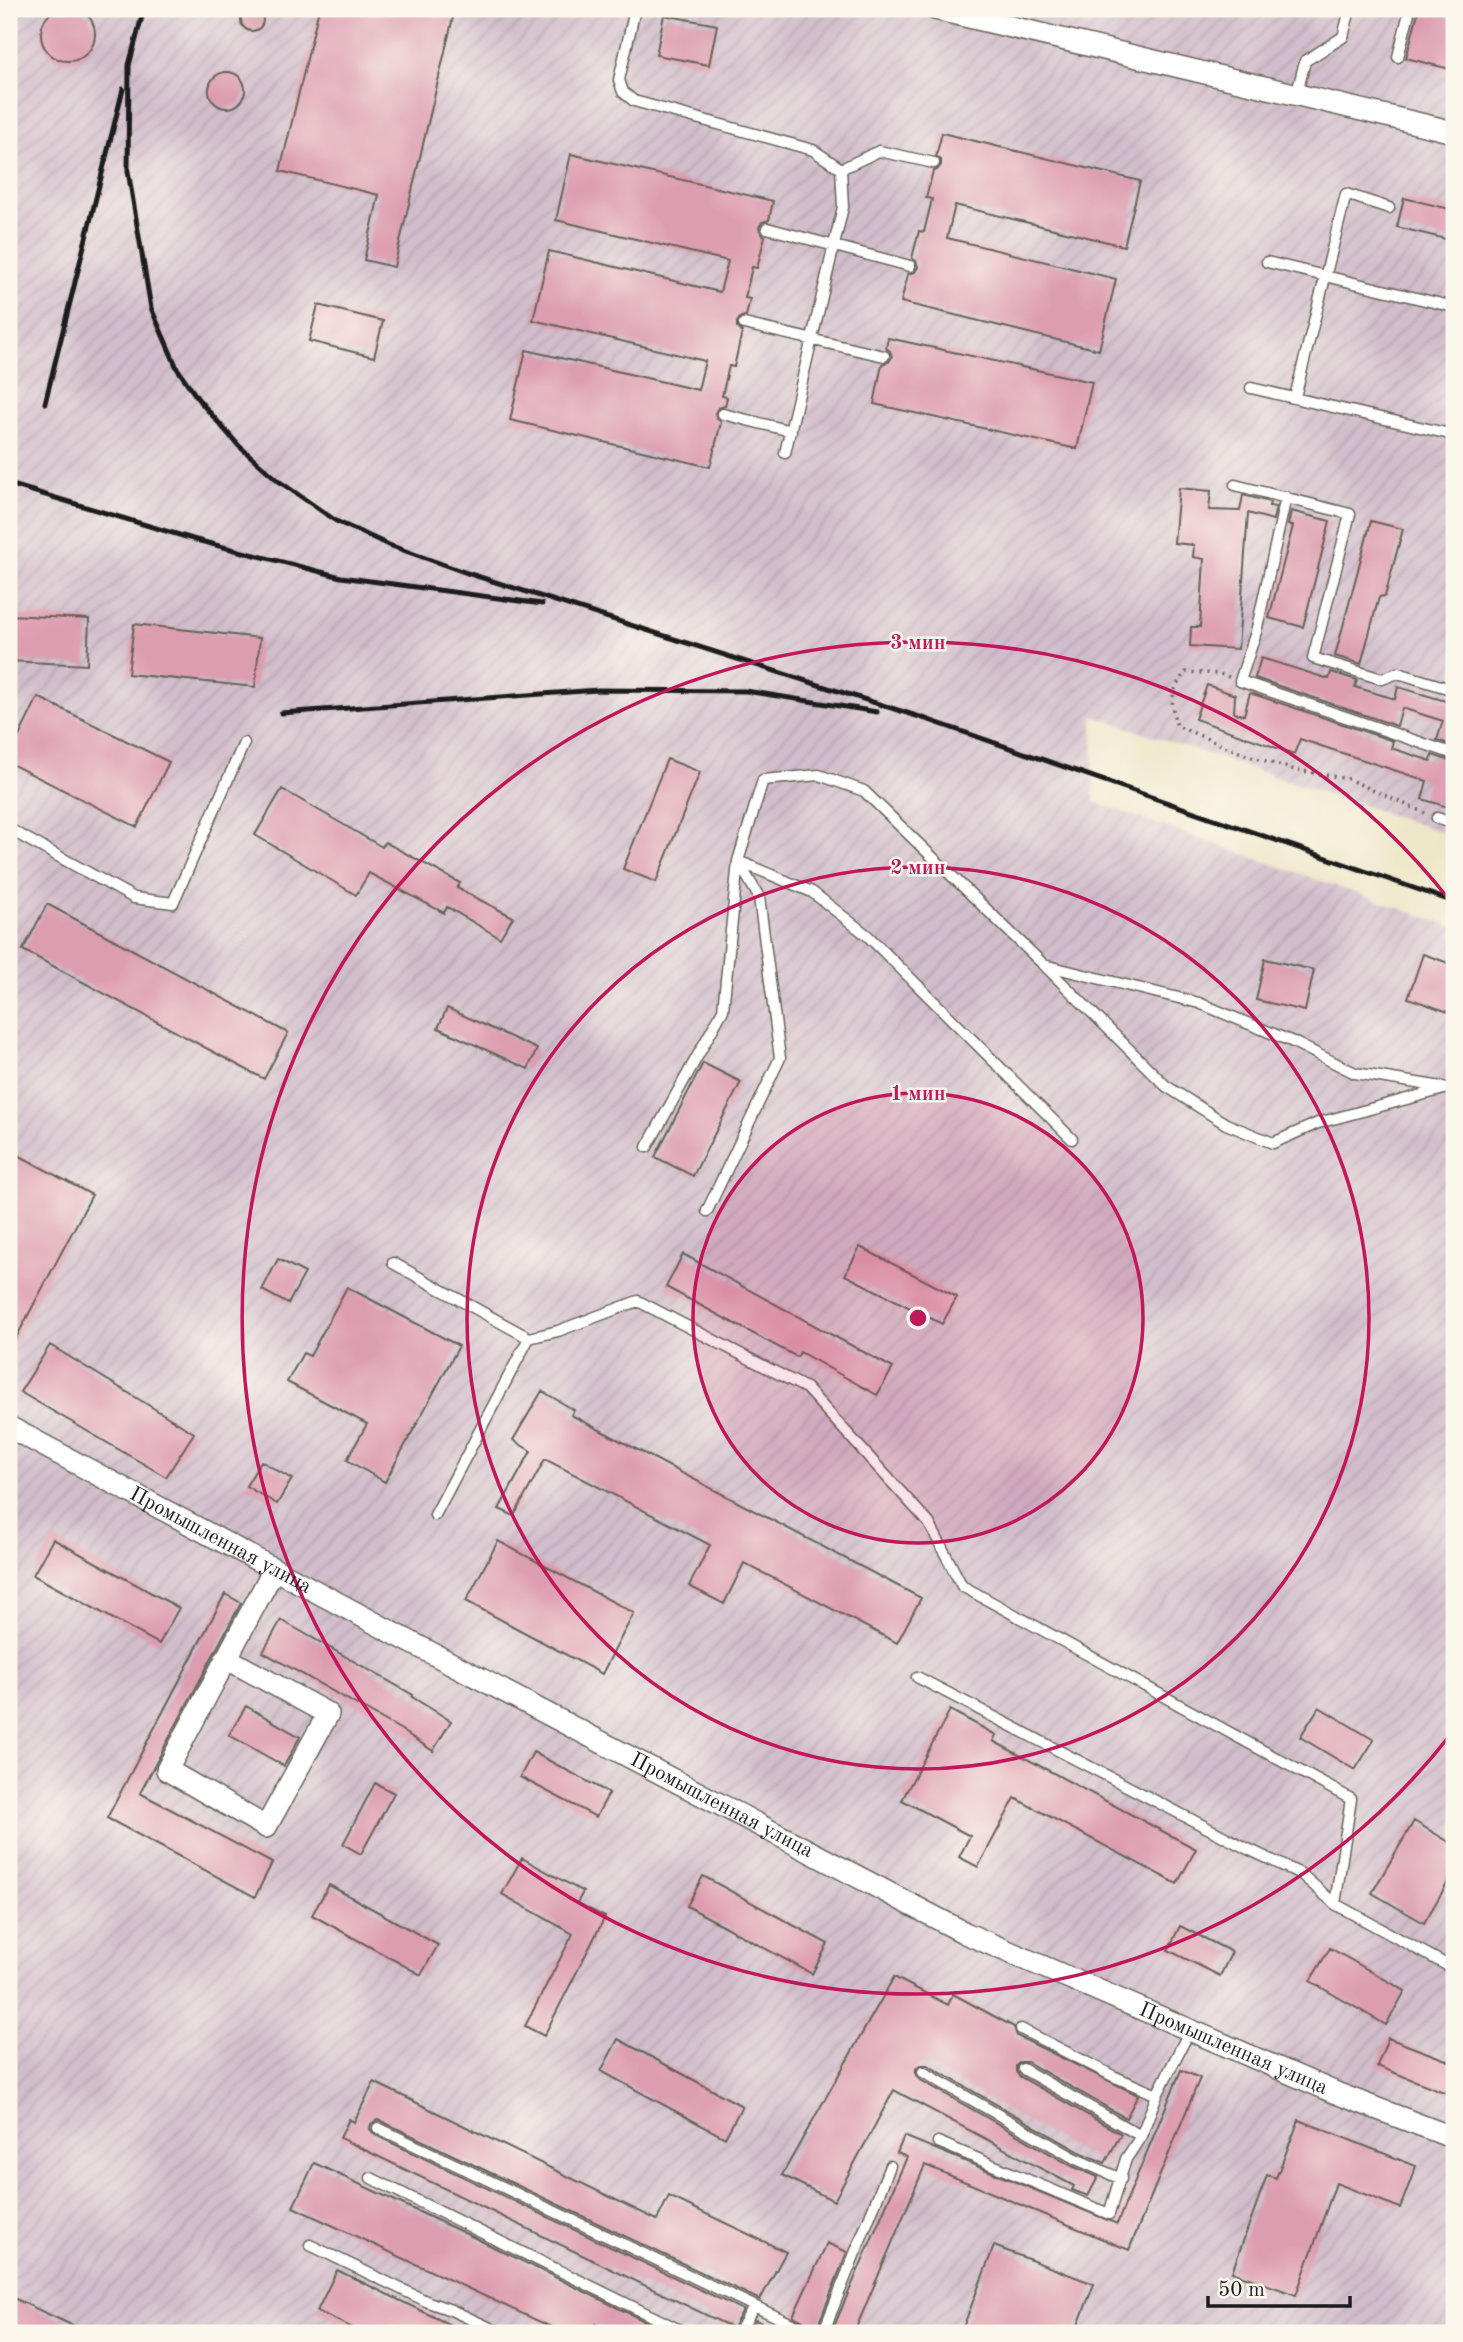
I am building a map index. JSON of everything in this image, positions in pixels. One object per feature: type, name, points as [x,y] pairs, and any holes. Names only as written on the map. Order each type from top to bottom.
[{"type":"street","points":[[935,9],[1454,132]]},
{"type":"street","name":"Промышленная улица","points":[[9,1427],[965,1933],[1336,2093],[1454,2138]]},
{"type":"street","points":[[226,1658],[328,1714],[265,1827],[167,1770],[226,1658],[274,1569]]},
{"type":"lane","points":[[635,9],[619,80],[628,97],[634,101],[813,149],[841,169]]},
{"type":"lane","points":[[1297,93],[1305,61],[1343,37],[1350,9]]},
{"type":"lane","points":[[1398,57],[1410,9]]},
{"type":"lane","points":[[841,169],[879,151],[934,163]]},
{"type":"lane","points":[[785,453],[843,207],[841,169]]},
{"type":"lane","points":[[1295,397],[1346,194],[1389,208]]},
{"type":"lane","points":[[767,228],[910,266]]},
{"type":"lane","points":[[1267,262],[1454,307]]},
{"type":"lane","points":[[744,324],[884,356]]},
{"type":"lane","points":[[1251,388],[1454,435]]},
{"type":"lane","points":[[723,414],[791,431]]},
{"type":"lane","points":[[1236,485],[1350,514],[1313,657],[1382,679],[1398,673],[1454,690]]},
{"type":"lane","points":[[1286,497],[1256,632],[1240,681],[1454,754]]},
{"type":"lane","points":[[9,829],[134,898],[173,903],[244,743]]},
{"type":"lane","points":[[647,1147],[723,1010],[738,861],[763,780],[819,775],[864,791],[1166,1086],[1226,1124],[1273,1143],[1318,1123],[1452,1088]]},
{"type":"lane","points":[[1437,818],[1454,824]]},
{"type":"lane","points":[[738,861],[812,892],[868,936],[1072,1139]]},
{"type":"lane","points":[[707,1211],[780,1058],[759,897],[738,861]]},
{"type":"lane","points":[[1044,965],[1199,1003],[1293,1042],[1354,1073],[1452,1088]]},
{"type":"lane","points":[[393,1263],[529,1338],[558,1331],[638,1301],[806,1388],[929,1523],[962,1586],[1351,1798],[1335,1904]]},
{"type":"lane","points":[[435,1515],[529,1338]]},
{"type":"lane","points":[[917,1677],[1301,1874],[1335,1904],[1454,1969]]},
{"type":"lane","points":[[1021,2029],[1113,2076],[1157,2095]]},
{"type":"lane","points":[[938,2142],[1109,2214],[1126,2159],[1141,2136],[1157,2095],[1190,2030]]},
{"type":"lane","points":[[1023,2069],[1141,2136]]},
{"type":"lane","points":[[923,2072],[1076,2159],[1121,2179]]},
{"type":"lane","points":[[378,2128],[811,2333]]},
{"type":"lane","points":[[823,2333],[890,2166]]},
{"type":"lane","points":[[371,2178],[685,2333]]},
{"type":"lane","points":[[310,2245],[428,2302],[501,2333]]},
{"type":"lane","points":[[739,2333],[754,2305]]},
{"type":"path","points":[[1240,681],[1220,674],[1186,672],[1175,685],[1171,711],[1177,726],[1246,755],[1292,769],[1348,779],[1437,818]]},
{"type":"shaded area","points":[[9,9],[1454,9],[1454,836],[1093,716],[1094,802],[1454,927],[1454,2333],[9,2333]]},
{"type":"building","points":[[68,7],[87,15],[95,34],[87,53],[68,61],[49,53],[41,34],[49,15]]},
{"type":"building","points":[[252,9],[260,12],[263,20],[260,28],[252,31],[244,28],[241,20],[244,12]]},
{"type":"building","points":[[319,9],[455,9],[394,267],[364,260],[379,195],[280,171]]},
{"type":"building","points":[[1419,9],[1454,9],[1454,70],[1406,58]]},
{"type":"building","points":[[664,15],[717,25],[709,65],[656,55]]},
{"type":"building","points":[[227,72],[240,77],[245,90],[240,103],[227,108],[214,103],[209,90],[214,77]]},
{"type":"building","points":[[942,133],[1140,181],[1124,246],[955,205],[947,238],[1116,279],[1099,350],[901,302],[908,274],[915,272],[918,267],[912,258],[919,231],[924,232],[932,199],[926,198],[933,171],[941,165],[941,160],[936,156]]},
{"type":"building","points":[[571,154],[773,201],[769,220],[762,222],[759,227],[765,236],[757,268],[752,267],[745,298],[750,299],[746,316],[737,322],[737,327],[742,332],[734,367],[729,366],[722,396],[727,397],[725,406],[718,408],[715,413],[721,422],[710,467],[510,420],[526,350],[698,390],[705,361],[533,320],[549,251],[720,292],[728,261],[556,220]]},
{"type":"building","points":[[1404,198],[1454,210],[1454,241],[1397,227]]},
{"type":"building","points":[[318,305],[383,321],[374,357],[309,341]]},
{"type":"building","points":[[888,338],[1092,382],[1077,449],[874,404],[882,364],[889,362],[892,357],[886,348]]},
{"type":"building","points":[[1179,488],[1211,491],[1209,510],[1240,511],[1243,495],[1270,502],[1269,506],[1276,507],[1273,520],[1248,513],[1238,649],[1190,646],[1191,627],[1200,627],[1204,559],[1193,557],[1194,545],[1174,543]]},
{"type":"building","points":[[1291,511],[1330,521],[1303,627],[1269,618],[1293,526],[1288,525]]},
{"type":"building","points":[[1371,521],[1403,529],[1385,596],[1379,597],[1361,664],[1335,656]]},
{"type":"building","points":[[9,615],[89,619],[87,665],[9,661]]},
{"type":"building","points":[[134,624],[260,638],[255,687],[128,674]]},
{"type":"building","points":[[1261,658],[1329,679],[1331,672],[1357,680],[1355,687],[1395,699],[1398,687],[1449,702],[1450,697],[1454,698],[1454,746],[1437,740],[1443,721],[1402,708],[1397,726],[1255,678]]},
{"type":"building","points":[[1207,685],[1235,695],[1234,713],[1244,715],[1250,693],[1393,741],[1391,748],[1431,761],[1432,755],[1454,762],[1454,809],[1422,799],[1427,781],[1300,739],[1294,754],[1195,719]]},
{"type":"building","points":[[38,697],[169,762],[137,827],[9,763],[9,757]]},
{"type":"building","points":[[667,759],[700,772],[656,882],[623,869]]},
{"type":"building","points":[[282,789],[382,847],[385,842],[460,883],[457,888],[513,917],[500,938],[447,907],[444,913],[369,873],[356,895],[255,835]]},
{"type":"building","points":[[47,904],[288,1033],[264,1079],[23,950]]},
{"type":"building","points":[[1423,954],[1454,965],[1454,1014],[1408,998]]},
{"type":"building","points":[[1265,959],[1314,970],[1305,1011],[1256,1000]]},
{"type":"building","points":[[447,1008],[537,1049],[528,1069],[438,1028]]},
{"type":"building","points":[[703,1063],[741,1082],[693,1176],[655,1157]]},
{"type":"building","points":[[9,1150],[92,1195],[9,1351]]},
{"type":"building","points":[[860,1247],[957,1297],[942,1324],[845,1275]]},
{"type":"building","points":[[683,1254],[893,1368],[877,1395],[800,1352],[797,1357],[666,1287]]},
{"type":"building","points":[[278,1259],[305,1273],[288,1304],[262,1290]]},
{"type":"building","points":[[347,1287],[459,1346],[385,1482],[347,1460],[367,1424],[287,1382],[303,1353],[310,1356]]},
{"type":"building","points":[[50,1345],[194,1433],[166,1477],[20,1392]]},
{"type":"building","points":[[542,1391],[574,1410],[571,1415],[921,1598],[897,1643],[744,1563],[724,1604],[689,1586],[710,1545],[545,1459],[514,1516],[499,1509],[531,1451],[513,1440]]},
{"type":"building","points":[[261,1461],[292,1479],[277,1504],[246,1486]]},
{"type":"building","points":[[53,1539],[179,1608],[159,1644],[33,1575]]},
{"type":"building","points":[[498,1541],[634,1613],[602,1674],[466,1601]]},
{"type":"building","points":[[225,1594],[241,1603],[140,1793],[272,1863],[255,1897],[107,1818]]},
{"type":"building","points":[[281,1620],[413,1695],[412,1697],[451,1721],[433,1751],[400,1729],[263,1652]]},
{"type":"building","points":[[246,1706],[300,1737],[284,1766],[229,1735]]},
{"type":"building","points":[[1319,1707],[1374,1740],[1355,1770],[1300,1737]]},
{"type":"building","points":[[950,1710],[996,1735],[993,1741],[1196,1849],[1177,1884],[1015,1798],[978,1867],[959,1857],[970,1836],[902,1800]]},
{"type":"building","points":[[533,1752],[609,1793],[596,1817],[520,1777]]},
{"type":"building","points":[[375,1783],[394,1793],[361,1854],[343,1844]]},
{"type":"building","points":[[1414,1821],[1454,1845],[1454,1872],[1424,1923],[1372,1893]]},
{"type":"building","points":[[522,1858],[583,1892],[577,1903],[605,1917],[544,2036],[525,2026],[573,1934],[502,1894]]},
{"type":"building","points":[[703,1876],[828,1944],[812,1974],[687,1906]]},
{"type":"building","points":[[329,1885],[438,1945],[421,1975],[312,1915]]},
{"type":"building","points":[[1180,1926],[1232,1952],[1220,1976],[1168,1950]]},
{"type":"building","points":[[1330,1948],[1405,1991],[1386,2025],[1310,1981]]},
{"type":"building","points":[[894,1977],[948,2005],[953,1994],[1014,2027],[1017,2036],[1138,2095],[1126,2118],[1027,2062],[1020,2062],[1016,2066],[1019,2076],[1121,2134],[1105,2163],[1080,2152],[927,2065],[920,2065],[916,2069],[919,2079],[1072,2166],[1098,2177],[1088,2196],[1072,2190],[1074,2186],[894,2090],[834,2201],[782,2175]]},
{"type":"building","points":[[1388,2038],[1454,2063],[1454,2096],[1377,2066]]},
{"type":"building","points":[[618,2039],[742,2106],[725,2138],[601,2071]]},
{"type":"building","points":[[1181,2070],[1200,2078],[1129,2250],[925,2165],[854,2333],[831,2333],[907,2157],[897,2153],[904,2136],[1117,2224]]},
{"type":"building","points":[[374,2082],[657,2220],[669,2196],[786,2252],[760,2300],[381,2121],[377,2120],[371,2124],[370,2129],[375,2135],[743,2310],[733,2328],[340,2138],[349,2119],[354,2122]]},
{"type":"building","points":[[1299,2120],[1416,2166],[1400,2208],[1336,2183],[1296,2295],[1232,2272],[1267,2175],[1276,2178]]},
{"type":"building","points":[[314,2163],[669,2333],[615,2333],[595,2324],[591,2333],[564,2333],[293,2207]]},
{"type":"building","points":[[827,2243],[847,2252],[817,2328],[793,2316]]},
{"type":"building","points":[[994,2246],[1094,2284],[1075,2333],[961,2333]]},
{"type":"building","points":[[337,2270],[467,2333],[363,2333],[317,2311]]},
{"type":"building","points":[[9,2296],[89,2333],[9,2333]]},
{"type":"building","points":[[755,2320],[785,2333],[748,2333]]},
{"type":"railway","points":[[144,9],[129,65],[128,171],[151,308],[177,368],[198,399],[239,446],[280,482],[336,521],[389,545],[467,573],[926,719],[1454,902]]},
{"type":"railway","points":[[45,403],[123,89]]},
{"type":"railway","points":[[9,484],[196,540],[341,577],[542,604]]},
{"type":"railway","points":[[281,713],[598,690],[746,691],[877,712]]}]
